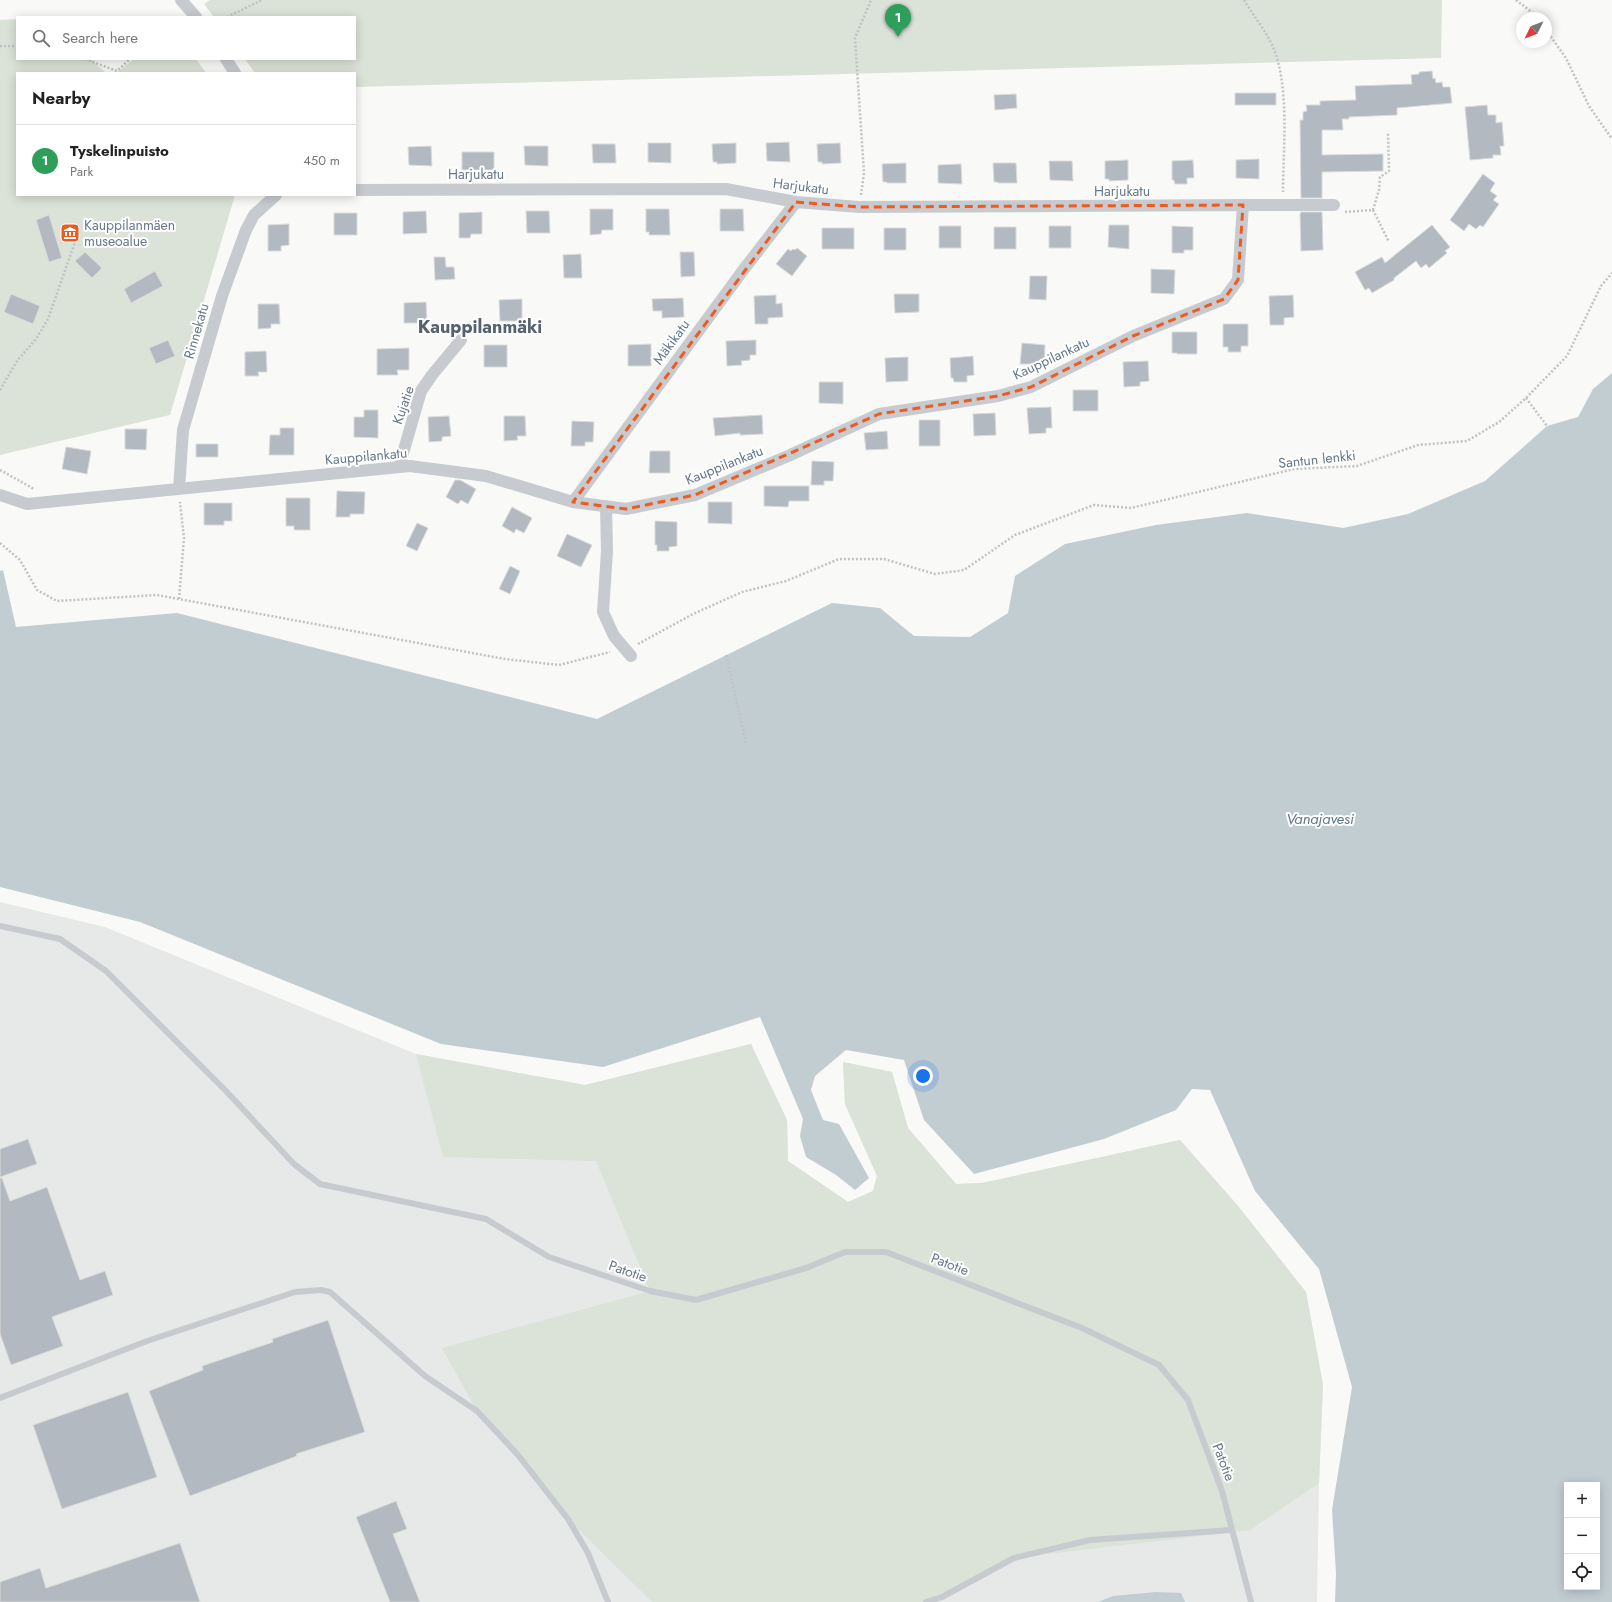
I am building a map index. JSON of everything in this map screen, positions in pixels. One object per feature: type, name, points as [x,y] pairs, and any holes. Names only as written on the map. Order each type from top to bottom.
[{"type":"street","points":[[181,0],[195,16]]},
{"type":"street","points":[[227,60],[234,72]]},
{"type":"street","name":"Harjukatu","points":[[356,190],[726,189],[796,202],[859,207],[1243,205]]},
{"type":"street","name":"Rinnekatu","points":[[179,488],[183,430],[222,296],[246,230],[254,215],[275,196]]},
{"type":"street","name":"Mäkikatu","points":[[574,502],[744,269],[796,202]]},
{"type":"street","points":[[1243,205],[1283,205],[1338,209]]},
{"type":"street","name":"Kauppilankatu","points":[[0,495],[27,504],[410,466],[486,476],[574,502],[626,509],[695,495],[788,456],[879,414],[998,396],[1031,387],[1133,336],[1224,299],[1238,280],[1243,205]]},
{"type":"street","name":"Kujatie","points":[[399,467],[421,391],[432,375],[461,340]]},
{"type":"street","points":[[606,506],[607,551],[603,612],[614,636],[628,652]]},
{"type":"lane","name":"Patotie","points":[[0,926],[60,938],[106,971],[226,1091],[294,1164],[320,1184],[486,1219],[548,1257],[650,1291],[696,1300],[806,1268],[845,1252],[886,1252],[1082,1328],[1159,1365],[1188,1400],[1222,1491],[1251,1602]]},
{"type":"lane","points":[[0,1398],[147,1341],[295,1292],[321,1290],[330,1292],[425,1376],[477,1412],[518,1455],[568,1519],[588,1553],[608,1602]]},
{"type":"lane","points":[[926,1602],[942,1597],[1014,1558],[1090,1540],[1231,1530]]},
{"type":"path","points":[[228,16],[262,0]]},
{"type":"path","points":[[859,207],[864,173],[855,38],[871,0]]},
{"type":"path","points":[[1244,0],[1272,46],[1280,69],[1284,109],[1283,205]]},
{"type":"path","points":[[1516,0],[1532,12]]},
{"type":"path","points":[[1552,38],[1566,58],[1589,106],[1612,138]]},
{"type":"path","points":[[0,46],[16,46]]},
{"type":"path","points":[[88,60],[117,71],[129,60]]},
{"type":"path","points":[[1388,132],[1389,171],[1380,177],[1379,190],[1372,210],[1389,242]]},
{"type":"path","points":[[1338,209],[1372,210]]},
{"type":"path","points":[[0,390],[17,361],[36,339],[48,320],[74,242]]},
{"type":"path","name":"Santun lenkki","points":[[628,652],[633,646],[693,614],[742,592],[786,581],[839,558],[884,559],[936,574],[964,570],[1015,535],[1094,505],[1131,508],[1294,469],[1357,466],[1418,445],[1467,441],[1499,422],[1526,398],[1567,356],[1601,286],[1612,273]]},
{"type":"path","points":[[1526,398],[1547,426]]},
{"type":"path","points":[[0,470],[28,485],[50,501]]},
{"type":"path","points":[[179,488],[184,538],[179,599]]},
{"type":"path","points":[[0,543],[20,560],[37,590],[57,602],[157,595],[505,659],[559,665],[628,652]]},
{"type":"path","points":[[726,655],[746,743]]},
{"type":"highlighted area","points":[[796,202],[859,207],[1243,205],[1238,280],[1224,299],[1133,336],[1031,387],[998,396],[879,414],[695,495],[626,509],[573,502]]},
{"type":"shaded area","points":[[210,0],[1442,0],[1441,58],[356,87],[356,72],[254,72],[246,60],[356,60],[356,16],[213,16],[204,4]]},
{"type":"shaded area","points":[[16,19],[16,60],[92,60],[105,72],[16,72],[16,196],[235,196],[170,415],[0,455],[0,20]]},
{"type":"shaded area","points":[[133,60],[197,60],[205,72],[117,72]]},
{"type":"shaded area","points":[[0,902],[105,927],[416,1054],[585,1085],[751,1044],[787,1120],[788,1161],[848,1202],[873,1191],[877,1176],[845,1104],[843,1062],[892,1072],[908,1128],[956,1184],[982,1183],[1180,1140],[1238,1206],[1306,1292],[1323,1385],[1319,1483],[1317,1602],[0,1602]]},
{"type":"shaded area","points":[[751,1044],[787,1120],[788,1161],[848,1202],[873,1191],[877,1176],[845,1104],[843,1062],[892,1072],[908,1128],[956,1184],[982,1183],[1180,1140],[1238,1206],[1306,1292],[1323,1385],[1319,1483],[1250,1530],[1014,1558],[926,1602],[652,1602],[568,1519],[518,1455],[477,1411],[442,1348],[650,1291],[596,1161],[443,1157],[416,1054],[585,1085]]},
{"type":"water","name":"Vanajavesi","points":[[1612,373],[1612,1602],[1335,1602],[1336,1573],[1332,1510],[1352,1387],[1319,1269],[1255,1191],[1210,1090],[1192,1089],[1176,1110],[1104,1139],[974,1174],[924,1120],[904,1060],[846,1050],[815,1076],[811,1090],[823,1120],[839,1124],[869,1178],[855,1190],[836,1175],[806,1157],[800,1136],[803,1119],[760,1017],[603,1067],[441,1044],[140,922],[0,887],[0,571],[3,570],[16,627],[177,613],[597,719],[832,603],[880,608],[914,636],[970,637],[1008,613],[1015,576],[1065,544],[1156,525],[1247,513],[1343,528],[1408,514],[1485,481],[1547,426],[1578,417],[1593,389]]},
{"type":"water","points":[[1156,1592],[1181,1593],[1185,1602],[1098,1602],[1113,1596]]},
{"type":"building","points":[[1432,71],[1433,79],[1435,78],[1436,83],[1442,82],[1443,87],[1450,87],[1452,103],[1397,108],[1397,115],[1349,117],[1349,119],[1342,119],[1343,130],[1322,130],[1322,155],[1383,154],[1383,171],[1322,172],[1322,198],[1301,198],[1300,120],[1303,120],[1303,112],[1307,111],[1306,105],[1320,105],[1320,101],[1356,100],[1355,86],[1412,84],[1411,75],[1419,74],[1419,72]]},
{"type":"building","points":[[1235,93],[1276,93],[1276,105],[1235,105]]},
{"type":"building","points":[[1016,94],[1017,108],[995,110],[994,95]]},
{"type":"building","points":[[1487,105],[1488,115],[1496,115],[1496,123],[1502,122],[1504,146],[1500,146],[1501,155],[1493,155],[1493,158],[1470,160],[1465,107]]},
{"type":"building","points":[[789,142],[790,162],[767,161],[766,143]]},
{"type":"building","points":[[648,143],[671,143],[671,163],[648,162]]},
{"type":"building","points":[[736,143],[736,163],[717,164],[717,162],[713,162],[712,144]]},
{"type":"building","points":[[840,143],[841,163],[822,164],[822,162],[818,162],[817,144]]},
{"type":"building","points":[[592,144],[615,144],[616,163],[593,163]]},
{"type":"building","points":[[431,146],[432,166],[409,165],[408,147]]},
{"type":"building","points":[[524,146],[548,146],[548,166],[525,165]]},
{"type":"building","points":[[462,152],[494,152],[494,170],[462,170]]},
{"type":"building","points":[[1259,159],[1259,179],[1236,178],[1236,160]]},
{"type":"building","points":[[1128,160],[1128,180],[1109,181],[1109,179],[1105,179],[1105,161]]},
{"type":"building","points":[[1193,160],[1194,178],[1187,178],[1187,184],[1175,184],[1174,180],[1172,180],[1172,161]]},
{"type":"building","points":[[1049,161],[1072,161],[1073,181],[1050,180]]},
{"type":"building","points":[[906,163],[906,183],[883,182],[882,164]]},
{"type":"building","points":[[993,163],[1016,163],[1017,183],[994,182]]},
{"type":"building","points":[[961,164],[962,184],[938,183],[938,165]]},
{"type":"building","points":[[1483,174],[1495,183],[1490,191],[1497,196],[1493,200],[1499,204],[1483,227],[1480,225],[1476,229],[1469,224],[1464,231],[1450,220]]},
{"type":"building","points":[[590,209],[613,209],[613,230],[602,230],[601,234],[590,235]]},
{"type":"building","points":[[646,209],[669,209],[670,235],[649,235],[649,232],[646,232]]},
{"type":"building","points":[[720,209],[743,209],[744,231],[720,231]]},
{"type":"building","points":[[426,211],[427,233],[403,234],[403,212]]},
{"type":"building","points":[[526,211],[549,211],[550,233],[527,233]]},
{"type":"building","points":[[482,212],[482,234],[471,234],[470,238],[459,238],[459,213]]},
{"type":"building","points":[[1301,212],[1322,212],[1323,250],[1301,251]]},
{"type":"building","points":[[334,213],[357,213],[357,235],[334,235]]},
{"type":"building","points":[[49,215],[62,258],[49,262],[36,220]]},
{"type":"building","points":[[289,224],[289,245],[281,246],[281,251],[268,251],[268,225]]},
{"type":"building","points":[[1109,225],[1129,225],[1129,249],[1108,247]]},
{"type":"building","points":[[1432,225],[1450,247],[1445,251],[1447,253],[1429,268],[1426,264],[1421,268],[1416,261],[1394,278],[1394,280],[1372,293],[1369,288],[1365,290],[1355,272],[1382,257],[1385,263]]},
{"type":"building","points":[[939,226],[961,226],[961,248],[939,248]]},
{"type":"building","points":[[1049,226],[1071,226],[1071,248],[1049,248]]},
{"type":"building","points":[[1172,226],[1193,227],[1193,250],[1184,250],[1184,253],[1172,253]]},
{"type":"building","points":[[994,227],[1016,227],[1016,249],[994,249]]},
{"type":"building","points":[[822,228],[854,228],[854,249],[822,249]]},
{"type":"building","points":[[884,228],[906,228],[906,250],[884,250]]},
{"type":"building","points":[[797,248],[807,256],[792,276],[776,264],[788,249],[791,251]]},
{"type":"building","points":[[85,252],[102,268],[92,278],[75,261]]},
{"type":"building","points":[[680,252],[694,252],[695,276],[681,277]]},
{"type":"building","points":[[581,254],[582,278],[564,278],[563,255]]},
{"type":"building","points":[[434,257],[445,257],[446,267],[454,267],[455,279],[435,280]]},
{"type":"building","points":[[1151,269],[1175,270],[1174,294],[1151,293]]},
{"type":"building","points":[[155,271],[163,286],[131,303],[124,289]]},
{"type":"building","points":[[1030,276],[1047,276],[1046,300],[1029,299]]},
{"type":"building","points":[[11,294],[40,306],[33,324],[4,312]]},
{"type":"building","points":[[894,294],[919,294],[919,312],[895,313]]},
{"type":"building","points":[[776,295],[776,304],[782,303],[783,317],[768,318],[768,324],[755,324],[754,296]]},
{"type":"building","points":[[1293,295],[1294,317],[1284,318],[1284,325],[1270,325],[1269,296]]},
{"type":"building","points":[[683,298],[684,317],[662,318],[662,311],[653,311],[652,299]]},
{"type":"building","points":[[522,299],[522,321],[500,321],[499,300]]},
{"type":"building","points":[[426,302],[427,323],[404,323],[404,303]]},
{"type":"building","points":[[258,304],[279,304],[280,324],[271,324],[271,328],[258,329]]},
{"type":"building","points":[[1223,324],[1248,324],[1248,346],[1241,346],[1241,352],[1228,352],[1228,347],[1223,347]]},
{"type":"building","points":[[1172,332],[1197,332],[1197,354],[1172,353]]},
{"type":"building","points":[[168,340],[175,356],[156,364],[149,348]]},
{"type":"building","points":[[756,340],[756,355],[750,355],[750,360],[741,361],[742,365],[727,366],[726,341]]},
{"type":"building","points":[[1022,343],[1045,345],[1044,364],[1020,364]]},
{"type":"building","points":[[651,344],[651,366],[628,366],[628,345]]},
{"type":"building","points":[[484,345],[507,345],[507,367],[484,367]]},
{"type":"building","points":[[409,348],[409,370],[397,370],[398,375],[377,375],[377,349]]},
{"type":"building","points":[[266,351],[267,372],[258,372],[259,376],[245,376],[245,352]]},
{"type":"building","points":[[973,356],[974,375],[967,376],[967,382],[954,382],[953,378],[951,378],[950,358]]},
{"type":"building","points":[[908,357],[908,381],[886,382],[885,358]]},
{"type":"building","points":[[1148,361],[1149,381],[1140,382],[1140,386],[1124,387],[1123,362]]},
{"type":"building","points":[[819,382],[843,382],[843,404],[819,403]]},
{"type":"building","points":[[1073,390],[1098,390],[1098,411],[1073,411]]},
{"type":"building","points":[[1051,407],[1052,428],[1046,428],[1046,433],[1029,434],[1027,408]]},
{"type":"building","points":[[364,410],[378,410],[378,438],[354,437],[354,417],[364,417]]},
{"type":"building","points":[[995,413],[996,435],[974,436],[973,414]]},
{"type":"building","points":[[762,415],[763,434],[740,435],[740,433],[715,436],[713,418]]},
{"type":"building","points":[[449,416],[451,436],[442,437],[442,441],[429,442],[428,417]]},
{"type":"building","points":[[504,416],[525,416],[526,436],[517,436],[518,440],[504,441]]},
{"type":"building","points":[[919,420],[940,420],[940,446],[919,446]]},
{"type":"building","points":[[572,421],[594,422],[593,442],[585,442],[585,446],[571,446]]},
{"type":"building","points":[[280,428],[294,428],[294,455],[269,455],[270,435],[280,435]]},
{"type":"building","points":[[125,429],[147,429],[146,450],[125,449]]},
{"type":"building","points":[[887,431],[888,449],[866,450],[864,433]]},
{"type":"building","points":[[196,444],[218,444],[218,457],[196,457]]},
{"type":"building","points":[[66,447],[91,451],[87,474],[62,469]]},
{"type":"building","points":[[650,451],[670,451],[670,473],[649,473]]},
{"type":"building","points":[[812,461],[834,462],[833,481],[824,481],[824,485],[811,485]]},
{"type":"building","points":[[455,480],[460,480],[476,489],[468,504],[461,500],[458,504],[446,497]]},
{"type":"building","points":[[764,486],[809,486],[809,501],[789,501],[788,507],[764,506]]},
{"type":"building","points":[[337,491],[365,492],[364,514],[350,514],[350,517],[336,517]]},
{"type":"building","points":[[286,498],[310,498],[310,530],[294,530],[294,526],[286,526]]},
{"type":"building","points":[[708,502],[732,502],[732,524],[708,523]]},
{"type":"building","points":[[204,503],[232,503],[232,521],[224,521],[224,525],[204,525]]},
{"type":"building","points":[[512,507],[532,518],[524,533],[516,529],[514,533],[502,526]]},
{"type":"building","points":[[655,521],[677,522],[677,546],[669,547],[669,551],[657,551],[657,545],[655,545]]},
{"type":"building","points":[[417,523],[428,528],[417,551],[406,546]]},
{"type":"building","points":[[567,534],[592,545],[581,567],[557,556]]},
{"type":"building","points":[[510,566],[520,571],[510,594],[499,589]]},
{"type":"building","points":[[28,1139],[37,1164],[0,1177],[0,1149]]},
{"type":"building","points":[[0,1178],[2,1178],[10,1201],[47,1187],[80,1280],[105,1271],[113,1295],[52,1317],[63,1346],[11,1365],[0,1334]]},
{"type":"building","points":[[328,1320],[365,1432],[296,1454],[297,1456],[190,1496],[149,1391],[203,1370],[202,1366],[273,1342],[272,1339]]},
{"type":"building","points":[[128,1392],[157,1477],[62,1509],[33,1425]]},
{"type":"building","points":[[396,1501],[407,1529],[393,1534],[420,1602],[390,1602],[356,1517]]},
{"type":"building","points":[[180,1543],[200,1602],[0,1602],[0,1582],[40,1568],[46,1588]]},
{"type":"place","name":"Tyskelinpuisto","points":[[898,37]]},
{"type":"place","name":"Kauppilanmäen museoalue","points":[[70,233]]},
{"type":"district","name":"Kauppilanmäki","points":[[480,327]]}]
